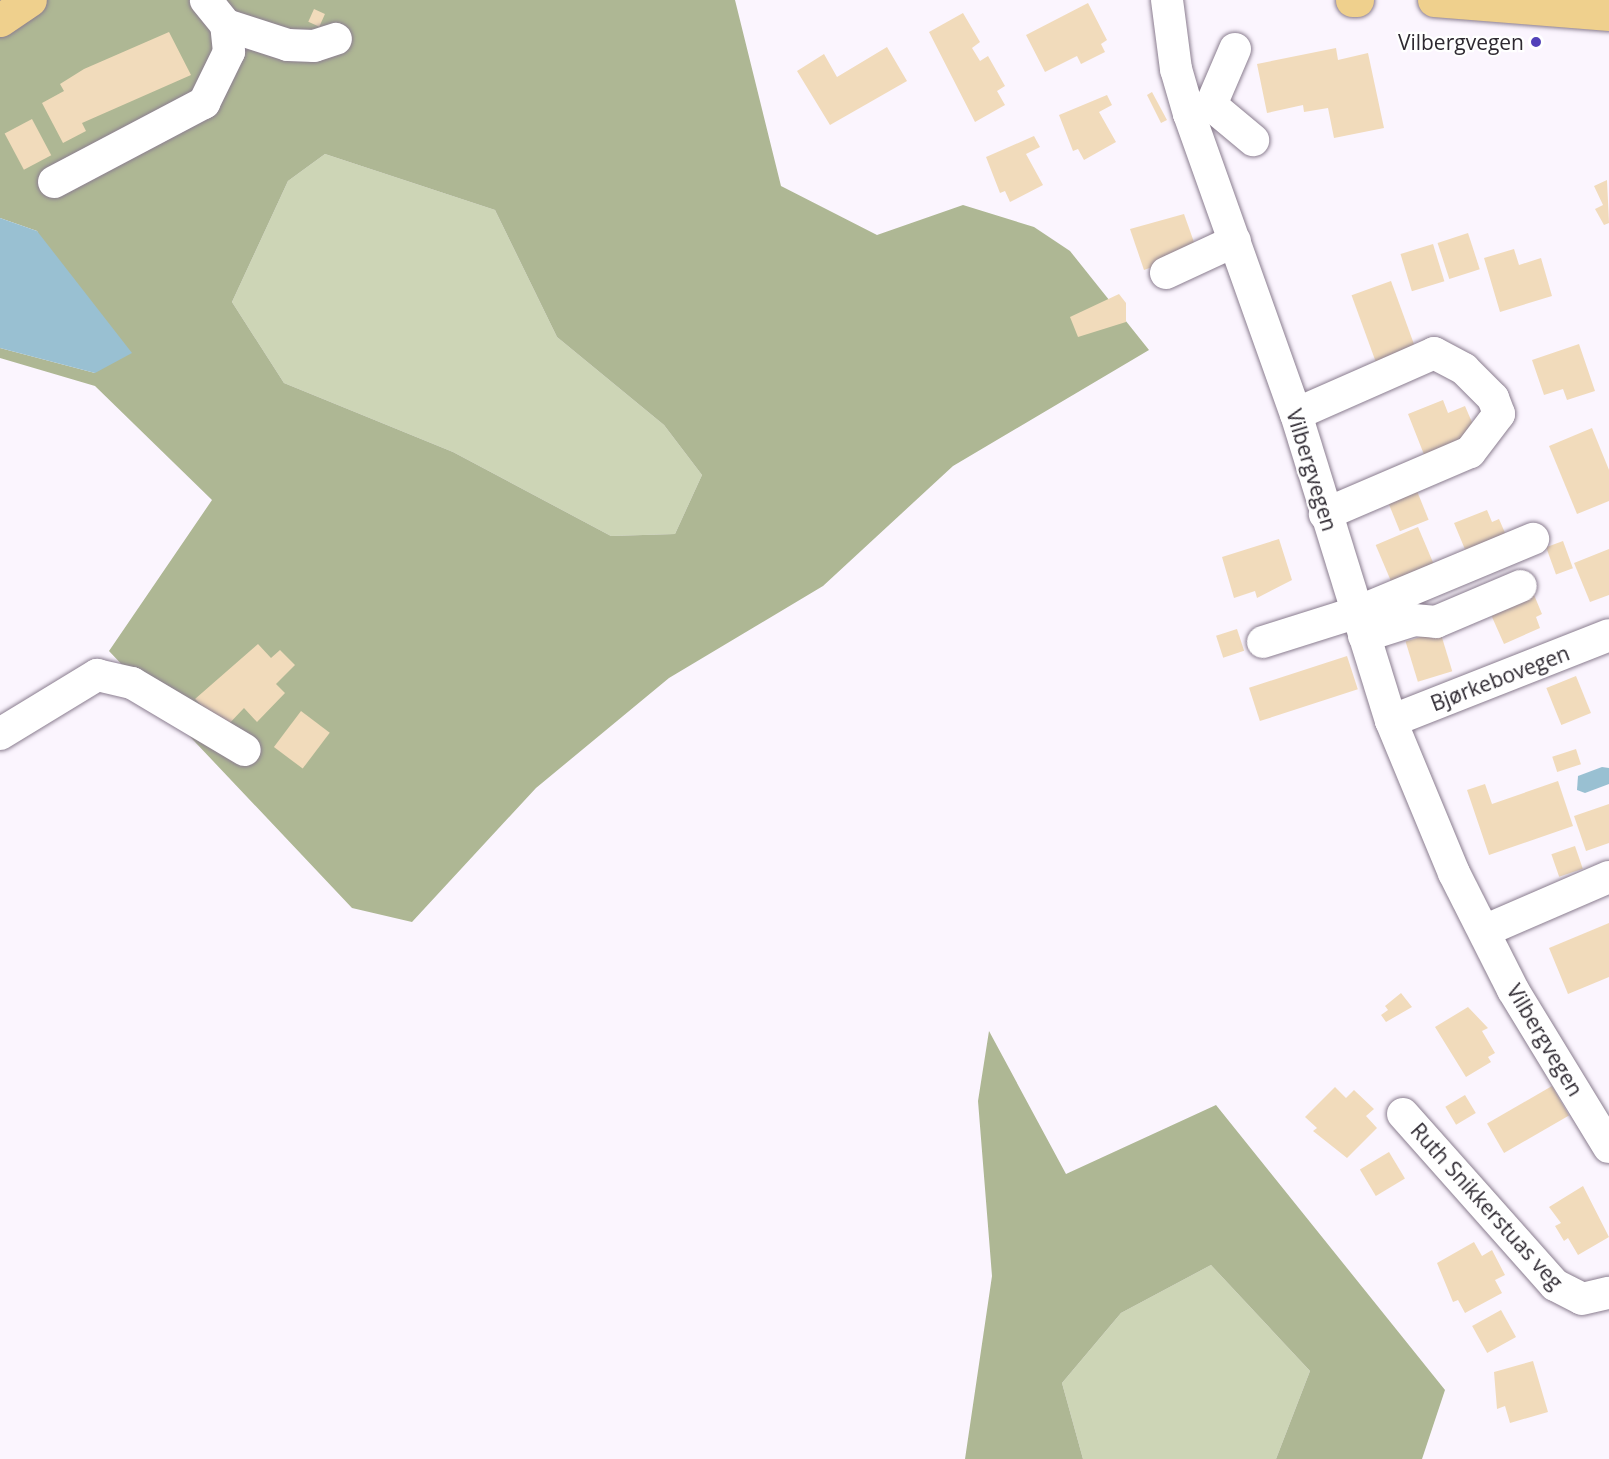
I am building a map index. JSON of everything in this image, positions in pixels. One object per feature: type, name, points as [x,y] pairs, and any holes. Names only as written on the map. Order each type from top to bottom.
[{"type":"main road","points":[[0,20],[30,0]]},
{"type":"main road","points":[[1352,0],[1357,0]]},
{"type":"main road","points":[[1434,0],[1609,14]]},
{"type":"street","points":[[54,182],[204,103],[229,52],[226,25],[206,0]]},
{"type":"street","name":"Vilbergvegen","points":[[1167,0],[1176,69],[1200,110],[1235,241],[1296,414],[1324,514],[1391,721],[1429,816],[1513,990],[1608,1143]]},
{"type":"street","points":[[226,25],[288,45],[314,46],[336,39]]},
{"type":"street","points":[[1235,49],[1200,110],[1253,140]]},
{"type":"street","points":[[1166,273],[1235,241]]},
{"type":"street","points":[[1296,414],[1434,353],[1464,369],[1493,399],[1499,414],[1470,452],[1324,514]]},
{"type":"street","points":[[1360,625],[1533,540]]},
{"type":"street","points":[[1263,642],[1360,625],[1414,620],[1436,622],[1521,586]]},
{"type":"street","name":"Bjørkebovegen","points":[[1391,721],[1609,635]]},
{"type":"street","points":[[0,734],[97,675],[132,683],[245,750]]},
{"type":"street","points":[[1484,931],[1609,878]]},
{"type":"street","name":"Ruth Snikkerstuas veg","points":[[1403,1114],[1556,1285],[1582,1299],[1609,1293]]},
{"type":"green space","points":[[0,0],[735,0],[781,186],[877,235],[963,205],[1034,227],[1070,251],[1149,350],[953,466],[823,586],[669,678],[536,788],[412,922],[352,908],[109,651],[212,500],[95,386],[0,358],[0,348],[95,373],[37,231],[0,218]],"holes":[[[325,154],[495,210],[557,337],[664,425],[702,475],[675,534],[611,536],[453,452],[284,383],[232,302],[288,181]]]},
{"type":"green space","points":[[325,154],[495,210],[557,337],[664,425],[702,475],[675,534],[611,536],[453,452],[284,383],[232,302],[288,181]]},
{"type":"green space","points":[[989,1031],[1066,1174],[1216,1105],[1445,1390],[1422,1459],[1276,1459],[1310,1371],[1211,1265],[1121,1313],[1062,1383],[1083,1459],[965,1459],[992,1276],[978,1101]]},
{"type":"green space","points":[[1211,1265],[1310,1371],[1276,1459],[1083,1459],[1062,1383],[1121,1313]]},
{"type":"water","points":[[0,218],[37,231],[132,353],[95,373],[0,348]]},
{"type":"water","points":[[1602,767],[1609,768],[1609,784],[1585,793],[1577,790],[1578,776]]},
{"type":"building","points":[[1088,3],[1107,40],[1101,44],[1105,52],[1081,64],[1077,56],[1045,72],[1026,35]]},
{"type":"building","points":[[314,9],[325,14],[319,27],[308,22]]},
{"type":"building","points":[[963,13],[980,42],[972,48],[980,61],[988,56],[1005,86],[997,91],[1005,105],[975,122],[929,32]]},
{"type":"building","points":[[169,32],[191,75],[82,123],[86,131],[63,143],[42,103],[64,91],[60,84],[84,69]]},
{"type":"building","points":[[887,47],[907,81],[830,125],[797,71],[824,54],[837,77]]},
{"type":"building","points":[[1336,48],[1338,60],[1368,53],[1384,128],[1334,138],[1328,108],[1304,112],[1303,105],[1267,113],[1257,64]]},
{"type":"building","points":[[1152,92],[1167,120],[1161,123],[1147,95]]},
{"type":"building","points":[[1107,95],[1112,105],[1099,112],[1116,142],[1084,160],[1078,149],[1073,151],[1059,115]]},
{"type":"building","points":[[32,119],[51,155],[24,170],[5,134]]},
{"type":"building","points":[[1034,136],[1040,147],[1026,154],[1043,185],[1010,202],[1005,191],[1000,193],[986,157]]},
{"type":"building","points":[[1607,180],[1609,223],[1604,225],[1595,209],[1603,205],[1594,186]]},
{"type":"building","points":[[1184,214],[1195,245],[1188,254],[1144,270],[1130,229]]},
{"type":"building","points":[[1468,233],[1480,269],[1449,279],[1438,243]]},
{"type":"building","points":[[1433,244],[1444,281],[1412,291],[1400,254]]},
{"type":"building","points":[[1514,249],[1519,265],[1541,258],[1552,296],[1500,312],[1484,258]]},
{"type":"building","points":[[1391,281],[1415,348],[1376,362],[1352,295]]},
{"type":"building","points":[[1119,294],[1126,303],[1126,322],[1078,337],[1070,317]]},
{"type":"building","points":[[1579,344],[1595,391],[1567,400],[1563,389],[1544,395],[1532,360]]},
{"type":"building","points":[[1443,400],[1448,413],[1465,406],[1477,434],[1425,457],[1408,414]]},
{"type":"building","points":[[1592,428],[1609,470],[1609,501],[1577,514],[1549,446]]},
{"type":"building","points":[[1417,491],[1429,520],[1400,531],[1388,503]]},
{"type":"building","points":[[1487,510],[1492,522],[1499,519],[1509,542],[1469,559],[1454,523]]},
{"type":"building","points":[[1418,527],[1436,570],[1394,588],[1376,545]]},
{"type":"building","points":[[1279,539],[1292,580],[1257,598],[1255,591],[1234,598],[1222,557]]},
{"type":"building","points":[[1563,541],[1573,568],[1556,574],[1546,547]]},
{"type":"building","points":[[1609,549],[1609,595],[1590,602],[1574,563]]},
{"type":"building","points":[[1532,590],[1542,614],[1536,617],[1540,628],[1504,644],[1488,608]]},
{"type":"building","points":[[1237,629],[1244,651],[1223,658],[1216,636]]},
{"type":"building","points":[[1440,631],[1452,671],[1418,682],[1406,642]]},
{"type":"building","points":[[258,644],[271,658],[280,650],[295,665],[276,684],[285,693],[257,722],[244,708],[225,728],[195,699]]},
{"type":"building","points":[[1347,656],[1358,689],[1260,721],[1249,688]]},
{"type":"building","points":[[1576,676],[1591,713],[1561,725],[1546,688]]},
{"type":"building","points":[[301,711],[330,733],[303,769],[274,747]]},
{"type":"building","points":[[1576,749],[1581,764],[1557,772],[1552,757]]},
{"type":"building","points":[[1558,781],[1573,826],[1489,855],[1467,790],[1485,784],[1492,804]]},
{"type":"building","points":[[1609,804],[1609,843],[1586,851],[1574,816]]},
{"type":"building","points":[[1575,846],[1583,869],[1559,877],[1551,854]]},
{"type":"building","points":[[1609,923],[1609,977],[1568,994],[1549,948]]},
{"type":"building","points":[[1401,993],[1412,1007],[1386,1022],[1381,1015],[1388,1010],[1385,1006]]},
{"type":"building","points":[[1468,1007],[1488,1028],[1482,1031],[1495,1053],[1488,1057],[1491,1062],[1466,1077],[1435,1027]]},
{"type":"building","points":[[1552,1086],[1569,1115],[1504,1153],[1487,1124]]},
{"type":"building","points":[[1335,1087],[1346,1098],[1354,1090],[1374,1109],[1366,1116],[1377,1128],[1347,1158],[1313,1131],[1317,1128],[1305,1117]]},
{"type":"building","points":[[1465,1095],[1476,1113],[1456,1125],[1445,1107]]},
{"type":"building","points":[[1389,1152],[1405,1179],[1376,1196],[1360,1170]]},
{"type":"building","points":[[1583,1186],[1609,1237],[1578,1255],[1568,1238],[1564,1241],[1555,1226],[1561,1223],[1549,1207]]},
{"type":"building","points":[[1474,1242],[1482,1256],[1492,1250],[1505,1275],[1495,1280],[1502,1293],[1465,1313],[1458,1300],[1453,1302],[1437,1263]]},
{"type":"building","points":[[1501,1310],[1516,1337],[1487,1353],[1472,1326]]},
{"type":"building","points":[[1533,1361],[1548,1412],[1510,1423],[1505,1406],[1497,1409],[1494,1372]]},
{"type":"place","name":"Vilbergvegen","points":[[1536,42]]}]
